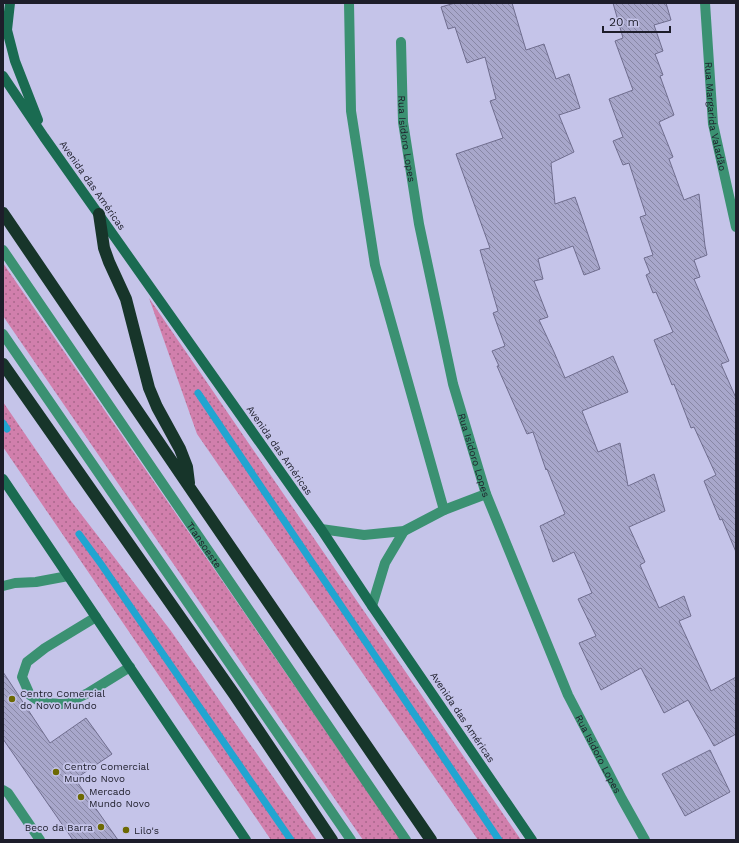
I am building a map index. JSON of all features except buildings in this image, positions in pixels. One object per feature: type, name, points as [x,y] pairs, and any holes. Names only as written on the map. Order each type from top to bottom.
[{"type":"highway","points":[[3,213],[431,840]]},
{"type":"highway","points":[[99,214],[104,248],[126,299],[149,388],[157,408],[180,449],[187,467],[190,488]]},
{"type":"highway","points":[[3,364],[234,694],[332,840]]},
{"type":"highway","points":[[3,376],[20,387]]},
{"type":"main road","points":[[10,3],[7,30],[13,55],[44,137]]},
{"type":"main road","name":"Avenida das Américas","points":[[3,76],[44,137],[321,529],[532,840]]},
{"type":"main road","points":[[3,479],[246,840]]},
{"type":"street","points":[[349,3],[351,112],[375,265],[444,510]]},
{"type":"street","name":"Rua Margarida Valadão","points":[[705,3],[713,124],[736,227]]},
{"type":"street","name":"Rua Isidoro Lopes","points":[[401,42],[403,122],[419,224],[454,384],[486,494],[568,695],[645,840]]},
{"type":"street","name":"Transoeste","points":[[3,250],[406,840]]},
{"type":"street","points":[[3,334],[350,840]]},
{"type":"street","points":[[321,529],[364,535],[404,531],[444,510],[486,494]]},
{"type":"street","points":[[372,606],[386,563],[404,531]]},
{"type":"street","points":[[3,586],[68,576]]},
{"type":"street","points":[[96,617],[45,648],[27,662],[22,677],[30,695],[42,703],[65,704],[88,693],[130,667]]},
{"type":"street","points":[[3,790],[8,793],[40,840]]},
{"type":"shaded area","points":[[3,263],[401,840],[363,840],[3,316]]},
{"type":"shaded area","points":[[149,298],[521,840],[478,840],[197,434]]},
{"type":"shaded area","points":[[3,402],[71,501],[171,631],[317,840],[271,840],[3,447]]},
{"type":"waterway","points":[[198,393],[499,840]]},
{"type":"waterway","points":[[3,423],[7,429]]},
{"type":"waterway","points":[[79,534],[291,840]]},
{"type":"place","name":"Centro Comercial do Novo Mundo","points":[[12,699]]},
{"type":"place","name":"Centro Comercial Mundo Novo","points":[[56,772]]},
{"type":"place","name":"Mercado Mundo Novo","points":[[81,797]]},
{"type":"place","name":"Beco da Barra","points":[[101,827]]},
{"type":"place","name":"Lilo's","points":[[126,830]]}]
